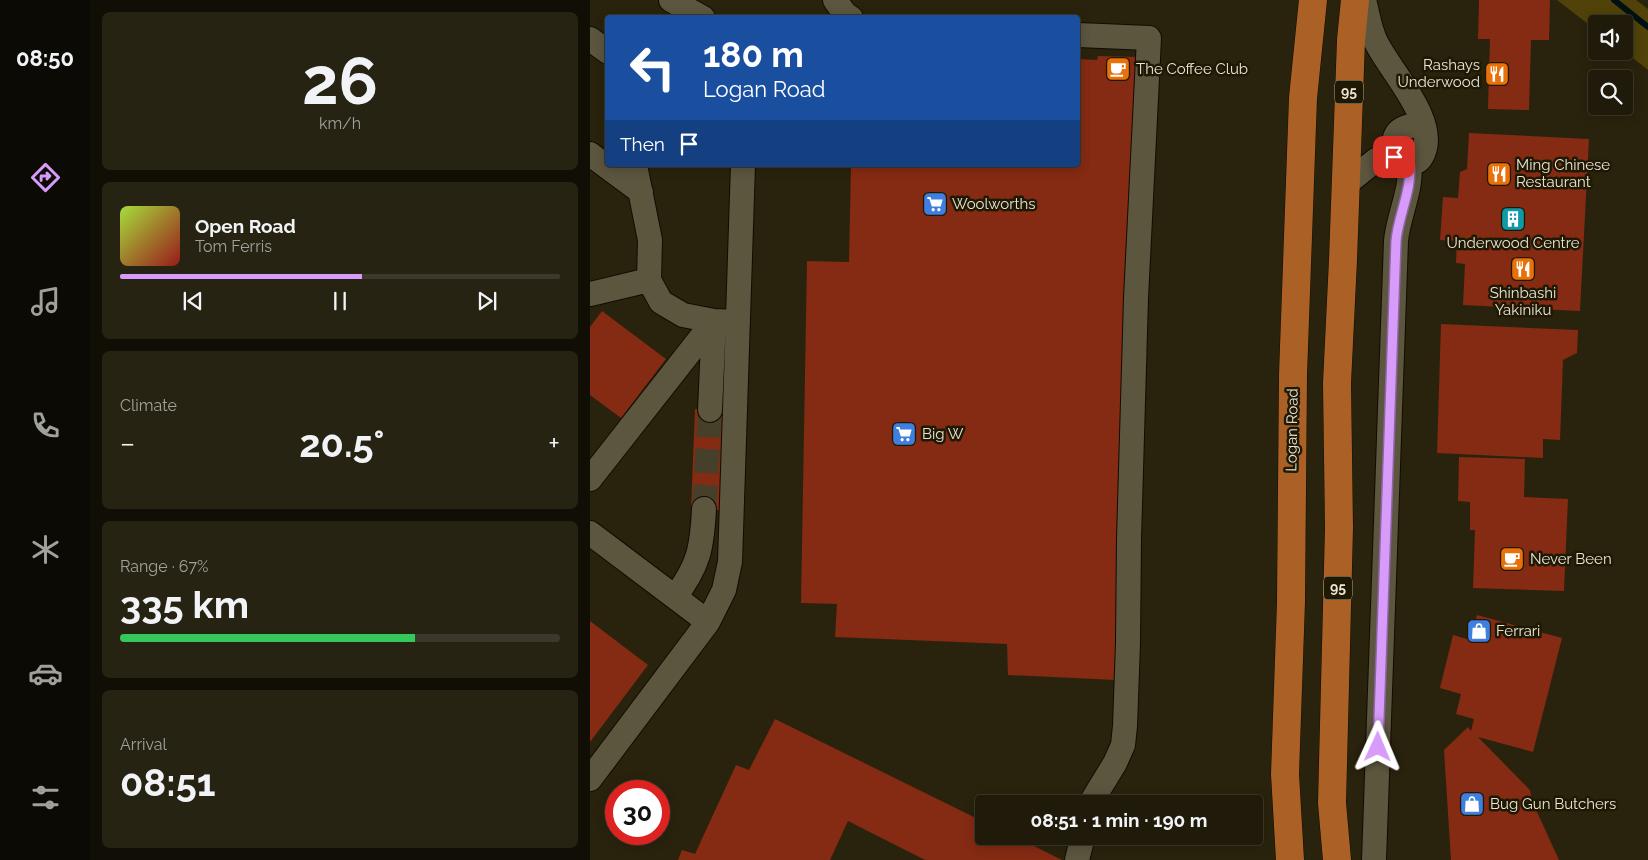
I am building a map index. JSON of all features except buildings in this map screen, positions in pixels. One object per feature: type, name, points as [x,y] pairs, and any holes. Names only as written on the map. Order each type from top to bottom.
[{"type":"main road","points":[[1294,0],[1305,71]]},
{"type":"main road","name":"Logan Road","points":[[1290,860],[1285,774],[1291,602],[1293,375],[1305,71],[1313,0]]},
{"type":"main road","name":"95","points":[[1337,860],[1332,803],[1339,528],[1336,383],[1351,40],[1355,0]]},
{"type":"main road","points":[[1272,860],[1285,774]]},
{"type":"street","points":[[671,0],[698,15]]},
{"type":"street","points":[[701,0],[711,15]]},
{"type":"street","points":[[835,0],[847,15]]},
{"type":"street","points":[[1346,184],[1376,160],[1384,158],[1403,163],[1416,162],[1421,159],[1427,146],[1427,135],[1415,106],[1377,44],[1364,0]]},
{"type":"street","points":[[1080,34],[1149,38],[1136,298],[1125,726],[1123,745],[1115,763],[1095,795]]},
{"type":"street","points":[[590,38],[605,50]]},
{"type":"street","points":[[590,154],[605,165]]},
{"type":"street","points":[[1374,860],[1396,241],[1400,216],[1411,177],[1403,163]]},
{"type":"street","points":[[607,167],[641,192]]},
{"type":"street","points":[[635,167],[650,240],[648,280],[661,302],[683,315],[714,321],[738,322]]},
{"type":"street","points":[[590,779],[708,622],[724,590],[730,562],[743,167]]},
{"type":"street","points":[[590,294],[648,280]]},
{"type":"street","points":[[710,410],[714,321]]},
{"type":"street","points":[[590,479],[714,321]]},
{"type":"street","points":[[675,597],[686,582],[698,559],[703,533],[704,510]]},
{"type":"street","points":[[590,533],[708,622]]},
{"type":"street","points":[[1077,860],[1081,845]]},
{"type":"shaded area","points":[[1557,0],[1636,0],[1648,9],[1648,70],[1633,58],[1633,15],[1588,15],[1588,24]]},
{"type":"waterway","points":[[1614,0],[1648,27]]},
{"type":"tunnel","points":[[704,509],[710,410]]},
{"type":"place","name":"The Coffee Club","points":[[1118,69]]},
{"type":"place","name":"Rashays Underwood","points":[[1497,74]]},
{"type":"place","name":"Ming Chinese Restaurant","points":[[1499,174]]},
{"type":"place","name":"Woolworths","points":[[935,204]]},
{"type":"place","name":"Underwood Centre","points":[[1513,219]]},
{"type":"place","name":"Shinbashi Yakiniku","points":[[1523,269]]},
{"type":"place","name":"Big W","points":[[904,434]]},
{"type":"place","name":"Never Been","points":[[1512,559]]},
{"type":"place","name":"Ferrari","points":[[1479,631]]},
{"type":"place","name":"Bug Gun Butchers","points":[[1472,804]]},
{"type":"route","points":[[1378,747],[1396,233],[1411,177],[1409,164],[1397,161],[1394,157]]}]
